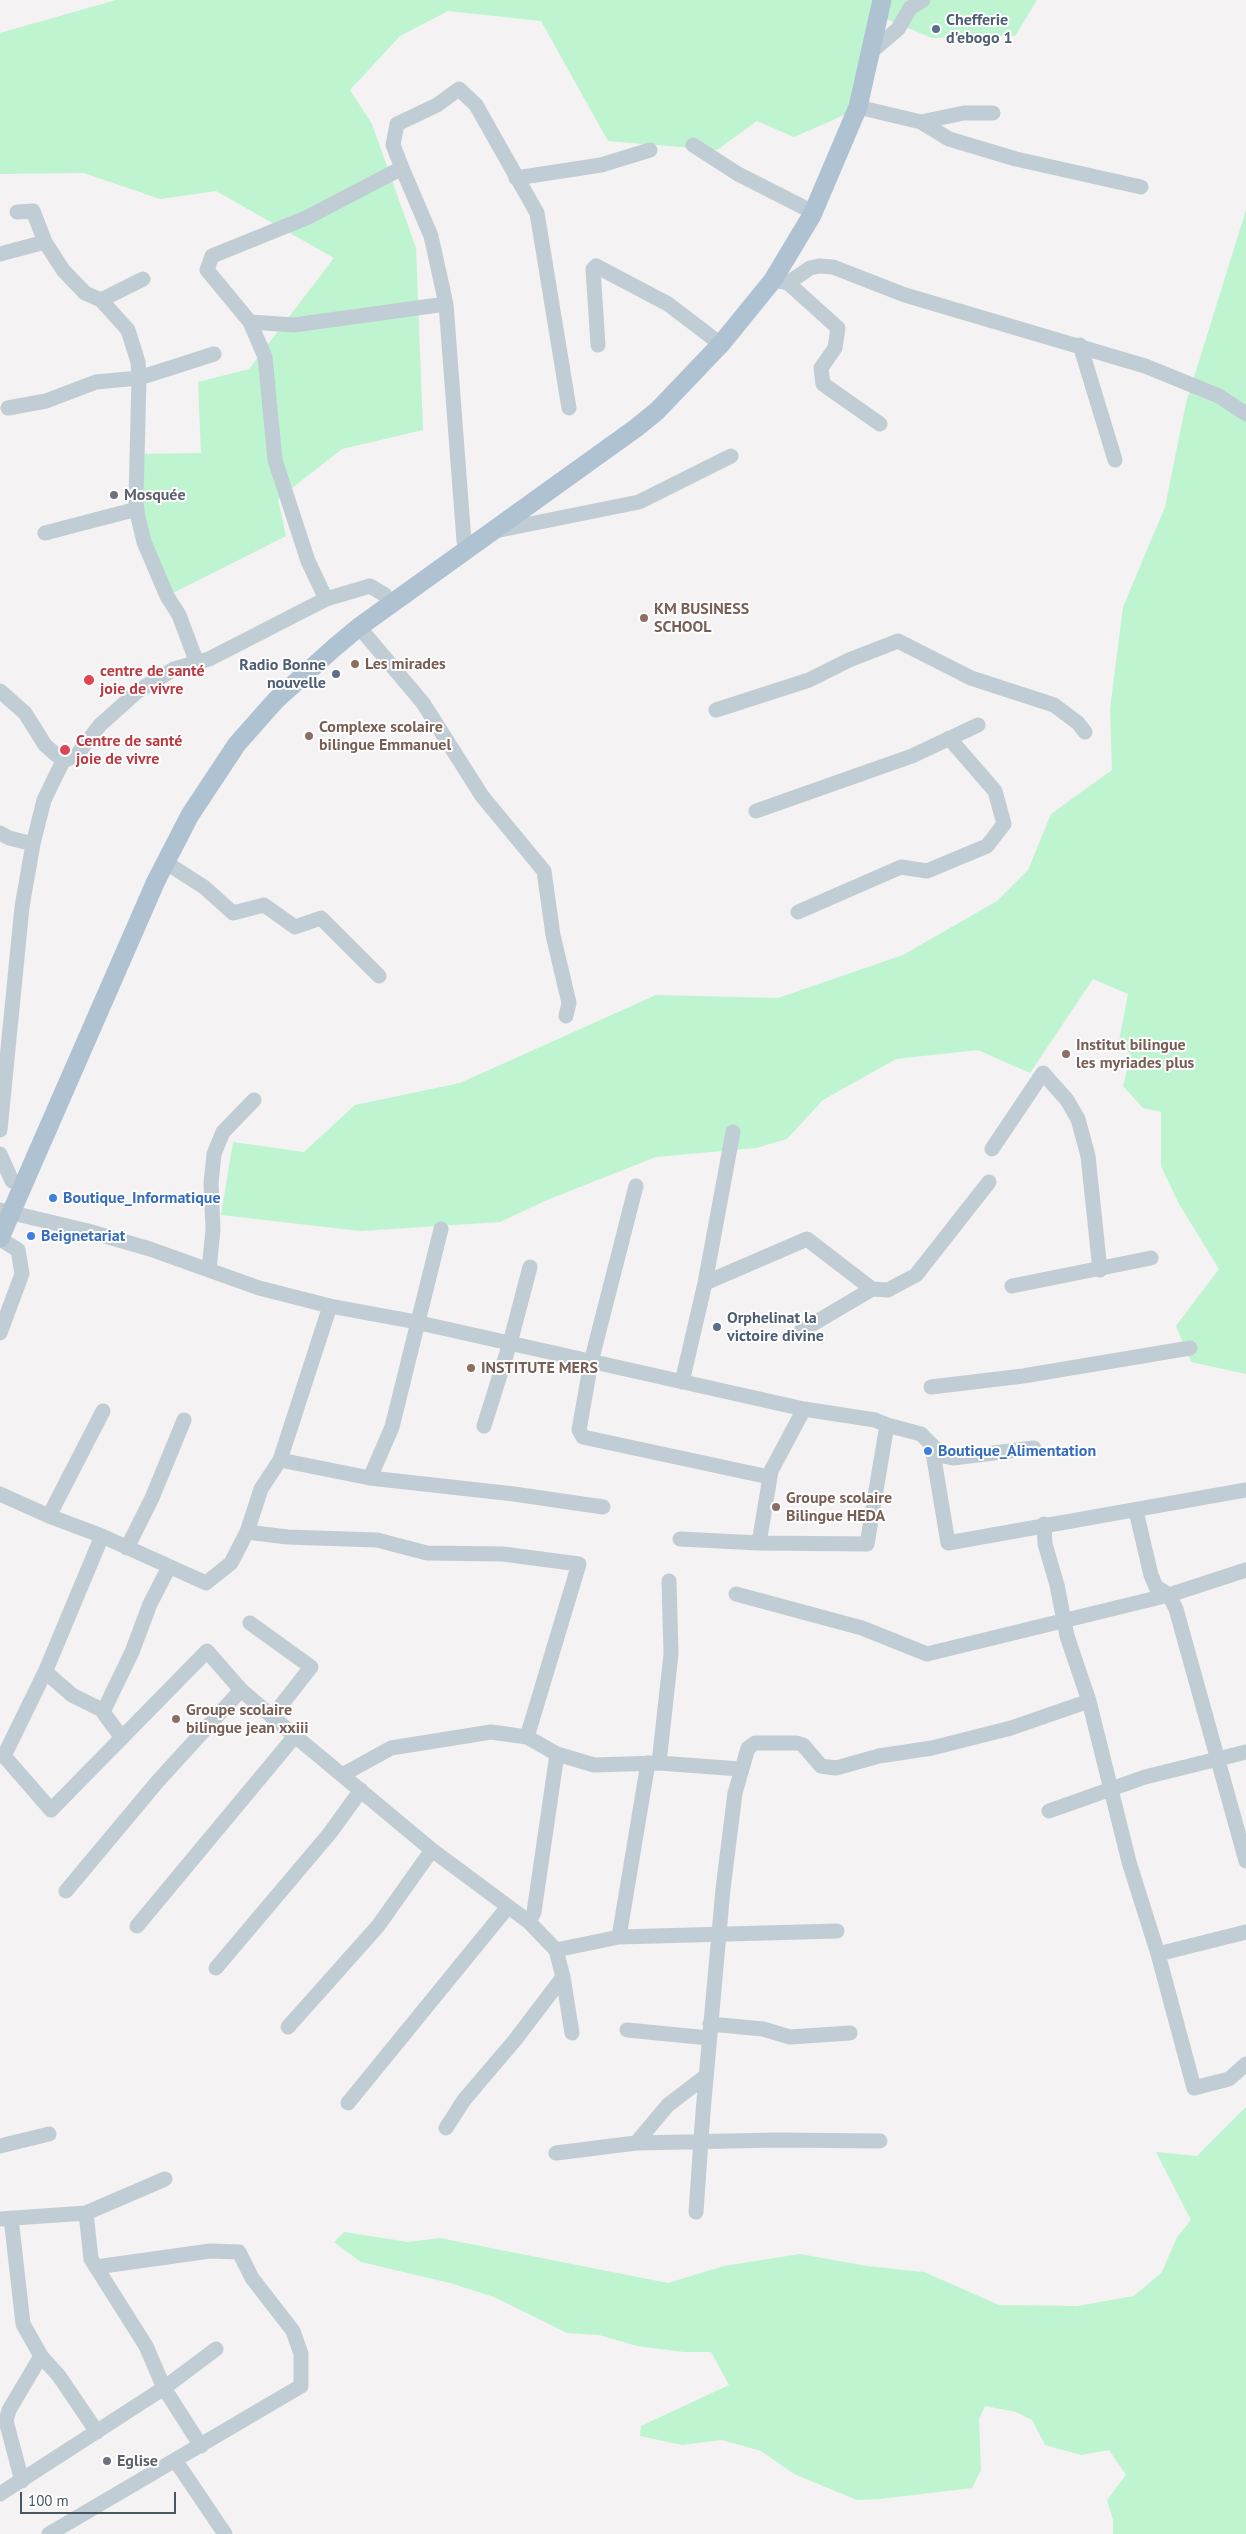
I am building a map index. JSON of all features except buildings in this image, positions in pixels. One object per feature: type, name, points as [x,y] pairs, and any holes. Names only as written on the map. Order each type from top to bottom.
[{"type":"main road","points":[[4,1211],[166,862],[190,815],[237,744],[276,700],[359,627],[494,531],[531,498],[633,420],[714,339],[774,257],[817,184],[847,104],[870,18],[872,0]]},
{"type":"main road","points":[[0,1239],[4,1211],[12,1181],[150,870],[180,813],[224,745],[261,700],[320,646],[385,595],[657,411],[781,281],[812,216],[858,107],[882,0]]},
{"type":"street","points":[[872,51],[898,29],[910,8],[923,0]]},
{"type":"street","points":[[464,541],[446,304],[431,236],[393,145],[397,124],[437,105],[459,89],[476,105],[537,213],[570,408]]},
{"type":"street","points":[[858,107],[921,122],[949,138],[982,149],[1141,187]]},
{"type":"street","points":[[921,122],[964,113],[993,114]]},
{"type":"street","points":[[694,145],[738,174],[803,208]]},
{"type":"street","points":[[516,178],[601,165],[650,150]]},
{"type":"street","points":[[326,599],[308,561],[275,460],[265,357],[250,322],[207,270],[212,256],[306,218],[402,168]]},
{"type":"street","points":[[17,212],[33,212],[45,242],[68,276],[86,293],[101,300],[128,330],[138,362],[139,378],[137,509],[144,542],[167,596],[179,615],[197,663]]},
{"type":"street","points":[[0,254],[45,242]]},
{"type":"street","points":[[598,345],[593,269],[596,266],[668,304],[714,339]]},
{"type":"street","points":[[880,424],[822,384],[821,368],[835,348],[838,328],[781,281],[810,268],[819,266],[833,267],[905,295],[1146,366],[1219,396],[1246,414]]},
{"type":"street","points":[[101,300],[143,279]]},
{"type":"street","points":[[250,322],[294,325],[446,304]]},
{"type":"street","points":[[1080,346],[1114,460]]},
{"type":"street","points":[[8,408],[46,400],[96,382],[139,378],[214,354]]},
{"type":"street","points":[[494,531],[639,502],[731,456]]},
{"type":"street","points":[[45,533],[137,509]]},
{"type":"street","points":[[0,1130],[12,1029],[7,987],[33,844],[44,800],[63,761],[77,755],[100,725],[138,692],[174,669],[197,663],[326,599],[370,586],[385,595]]},
{"type":"street","points":[[359,627],[423,703],[482,796],[544,871],[553,936],[569,1003],[566,1016]]},
{"type":"street","points":[[716,710],[809,680],[849,660],[898,641],[971,678],[1054,705],[1078,723],[1085,732]]},
{"type":"street","points":[[0,692],[25,713],[46,745],[63,761]]},
{"type":"street","points":[[756,811],[912,756],[978,724]]},
{"type":"street","points":[[798,912],[901,867],[926,870],[987,846],[1004,824],[995,791],[950,738]]},
{"type":"street","points":[[0,833],[9,838],[33,844]]},
{"type":"street","points":[[166,862],[204,887],[233,913],[264,905],[295,927],[322,918],[379,976]]},
{"type":"street","points":[[992,1149],[1043,1074],[1067,1100],[1078,1119],[1088,1156],[1100,1270]]},
{"type":"street","points":[[209,1269],[213,1230],[211,1183],[214,1154],[223,1132],[254,1100]]},
{"type":"street","points":[[682,1382],[705,1282],[734,1132]]},
{"type":"street","points":[[0,1154],[12,1181]]},
{"type":"street","points":[[705,1282],[807,1239],[872,1289],[888,1290],[916,1275],[989,1182]]},
{"type":"street","points":[[636,1186],[591,1362],[579,1430],[583,1437],[769,1477]]},
{"type":"street","points":[[4,1211],[88,1231],[209,1269],[259,1288],[330,1306],[418,1323],[804,1409],[875,1420],[921,1434],[943,1456],[953,1458],[1034,1448]]},
{"type":"street","points":[[370,1478],[390,1434],[441,1229]]},
{"type":"street","points":[[0,1239],[18,1250],[22,1274],[0,1333]]},
{"type":"street","points":[[1012,1286],[1100,1270],[1151,1258]]},
{"type":"street","points":[[484,1426],[510,1344],[530,1267]]},
{"type":"street","points":[[801,1331],[872,1289]]},
{"type":"street","points":[[0,1494],[49,1516],[102,1536],[206,1583],[231,1562],[247,1532],[261,1489],[280,1460],[330,1306]]},
{"type":"street","points":[[931,1387],[1022,1376],[1190,1348]]},
{"type":"street","points":[[759,1544],[769,1477],[804,1409]]},
{"type":"street","points":[[49,1516],[103,1411]]},
{"type":"street","points":[[127,1548],[152,1498],[184,1420]]},
{"type":"street","points":[[680,1539],[759,1544],[867,1544],[887,1425]]},
{"type":"street","points":[[932,1447],[948,1543],[1044,1524],[1136,1511],[1246,1490]]},
{"type":"street","points":[[280,1460],[370,1478],[514,1494],[602,1507]]},
{"type":"street","points":[[1136,1511],[1150,1575],[1156,1587],[1169,1595],[1176,1609],[1246,1861]]},
{"type":"street","points":[[1044,1524],[1045,1544],[1064,1621],[1089,1701],[1132,1871],[1158,1954],[1194,2088],[1229,2079],[1246,2064]]},
{"type":"street","points":[[247,1532],[287,1537],[377,1540],[426,1553],[503,1554],[579,1564],[526,1737]]},
{"type":"street","points":[[102,1536],[46,1670],[4,1756],[51,1810],[207,1651],[241,1690],[272,1717],[432,1850],[507,1908],[529,1922],[556,1950],[563,1977],[572,2033]]},
{"type":"street","points":[[104,1711],[132,1652],[150,1604],[169,1567]]},
{"type":"street","points":[[736,1594],[862,1628],[927,1654],[1169,1595],[1246,1570]]},
{"type":"street","points":[[619,1937],[654,1763],[671,1654],[669,1581]]},
{"type":"street","points":[[250,1624],[311,1667],[272,1717]]},
{"type":"street","points":[[46,1670],[49,1675],[72,1695],[104,1711],[122,1738]]},
{"type":"street","points":[[66,1890],[158,1781],[241,1690]]},
{"type":"street","points":[[696,2212],[718,1933],[730,1827],[740,1770],[748,1748],[755,1743],[803,1745],[822,1766],[836,1768],[879,1756],[932,1748],[1010,1728],[1089,1701]]},
{"type":"street","points":[[342,1775],[391,1748],[491,1732],[526,1737],[557,1754],[594,1765],[654,1763],[740,1770]]},
{"type":"street","points":[[137,1926],[295,1736]]},
{"type":"street","points":[[1050,1811],[1112,1788],[1217,1758],[1246,1752]]},
{"type":"street","points":[[529,1922],[534,1912],[557,1754]]},
{"type":"street","points":[[216,1968],[330,1833],[362,1790]]},
{"type":"street","points":[[288,2027],[378,1926],[432,1850]]},
{"type":"street","points":[[348,2103],[507,1908]]},
{"type":"street","points":[[556,1950],[619,1937],[837,1931]]},
{"type":"street","points":[[1158,1954],[1246,1932]]},
{"type":"street","points":[[446,2128],[464,2100],[515,2040],[563,1977]]},
{"type":"street","points":[[626,2030],[710,2031],[763,2029],[790,2037],[850,2032]]},
{"type":"street","points":[[636,2143],[668,2105],[706,2076]]},
{"type":"street","points":[[0,2146],[49,2134]]},
{"type":"street","points":[[556,2153],[636,2143],[777,2140],[880,2141]]},
{"type":"street","points":[[97,2432],[59,2376],[41,2356],[23,2324],[5,2219],[86,2213],[165,2179]]},
{"type":"street","points":[[86,2213],[91,2259],[146,2346],[164,2388],[201,2446]]},
{"type":"street","points":[[49,2534],[301,2386],[301,2354],[293,2331],[252,2278],[239,2252],[210,2251],[96,2267]]},
{"type":"street","points":[[0,2494],[164,2388],[216,2349]]},
{"type":"street","points":[[22,2481],[6,2421],[9,2410],[41,2356]]},
{"type":"street","points":[[175,2460],[225,2534]]},
{"type":"green space","points":[[116,0],[1037,0],[1015,36],[932,38],[881,17],[849,113],[794,137],[757,121],[717,150],[608,141],[541,21],[448,11],[400,36],[350,90],[372,124],[416,248],[423,430],[342,449],[278,499],[286,536],[167,596],[144,542],[137,454],[201,453],[198,382],[249,369],[334,258],[216,191],[160,199],[84,173],[0,174],[0,33]]},
{"type":"green space","points":[[1246,210],[1246,1374],[1191,1362],[1176,1326],[1219,1269],[1179,1204],[1161,1166],[1161,1112],[1143,1108],[1123,1086],[1131,1055],[1119,1041],[1128,994],[1093,979],[1030,1073],[978,1050],[896,1059],[823,1100],[787,1139],[756,1148],[656,1157],[547,1200],[500,1222],[361,1231],[221,1215],[233,1142],[304,1152],[355,1105],[460,1083],[656,995],[778,998],[903,955],[997,901],[1028,870],[1051,814],[1112,770],[1110,709],[1123,607],[1165,507],[1186,403]]},
{"type":"green space","points":[[1246,2107],[1246,2534],[1113,2534],[1113,2520],[1107,2500],[1126,2475],[1109,2450],[1081,2455],[1045,2445],[1032,2420],[1016,2412],[985,2406],[979,2419],[981,2470],[972,2488],[880,2499],[857,2500],[794,2474],[761,2451],[722,2440],[682,2445],[640,2436],[641,2426],[729,2385],[711,2352],[684,2352],[637,2346],[599,2335],[567,2333],[494,2297],[450,2283],[361,2262],[334,2242],[344,2232],[408,2242],[440,2238],[668,2283],[724,2266],[800,2254],[867,2266],[924,2272],[999,2305],[1077,2306],[1134,2296],[1162,2272],[1177,2237],[1191,2220],[1156,2152],[1197,2156]]},
{"type":"place","name":"Chefferie d'ebogo 1","points":[[936,29]]},
{"type":"place","name":"Mosquée","points":[[114,495]]},
{"type":"place","name":"KM BUSINESS SCHOOL","points":[[644,618]]},
{"type":"place","name":"Les mirades","points":[[355,664]]},
{"type":"place","name":"Radio Bonne nouvelle","points":[[336,674]]},
{"type":"place","name":"centre de santé joie de vivre","points":[[89,680]]},
{"type":"place","name":"Complexe scolaire bilingue Emmanuel","points":[[309,736]]},
{"type":"place","name":"Centre de santé joie de vivre","points":[[65,750]]},
{"type":"place","name":"Institut bilingue les myriades plus","points":[[1066,1054]]},
{"type":"place","name":"Boutique_Informatique","points":[[53,1198]]},
{"type":"place","name":"Beignetariat","points":[[31,1236]]},
{"type":"place","name":"Orphelinat la victoire divine","points":[[717,1327]]},
{"type":"place","name":"INSTITUTE MERS","points":[[471,1368]]},
{"type":"place","name":"Boutique_Alimentation","points":[[928,1451]]},
{"type":"place","name":"Groupe scolaire Bilingue HEDA","points":[[776,1507]]},
{"type":"place","name":"Groupe scolaire bilingue jean xxiii","points":[[176,1719]]},
{"type":"place","name":"Eglise","points":[[107,2461]]}]
